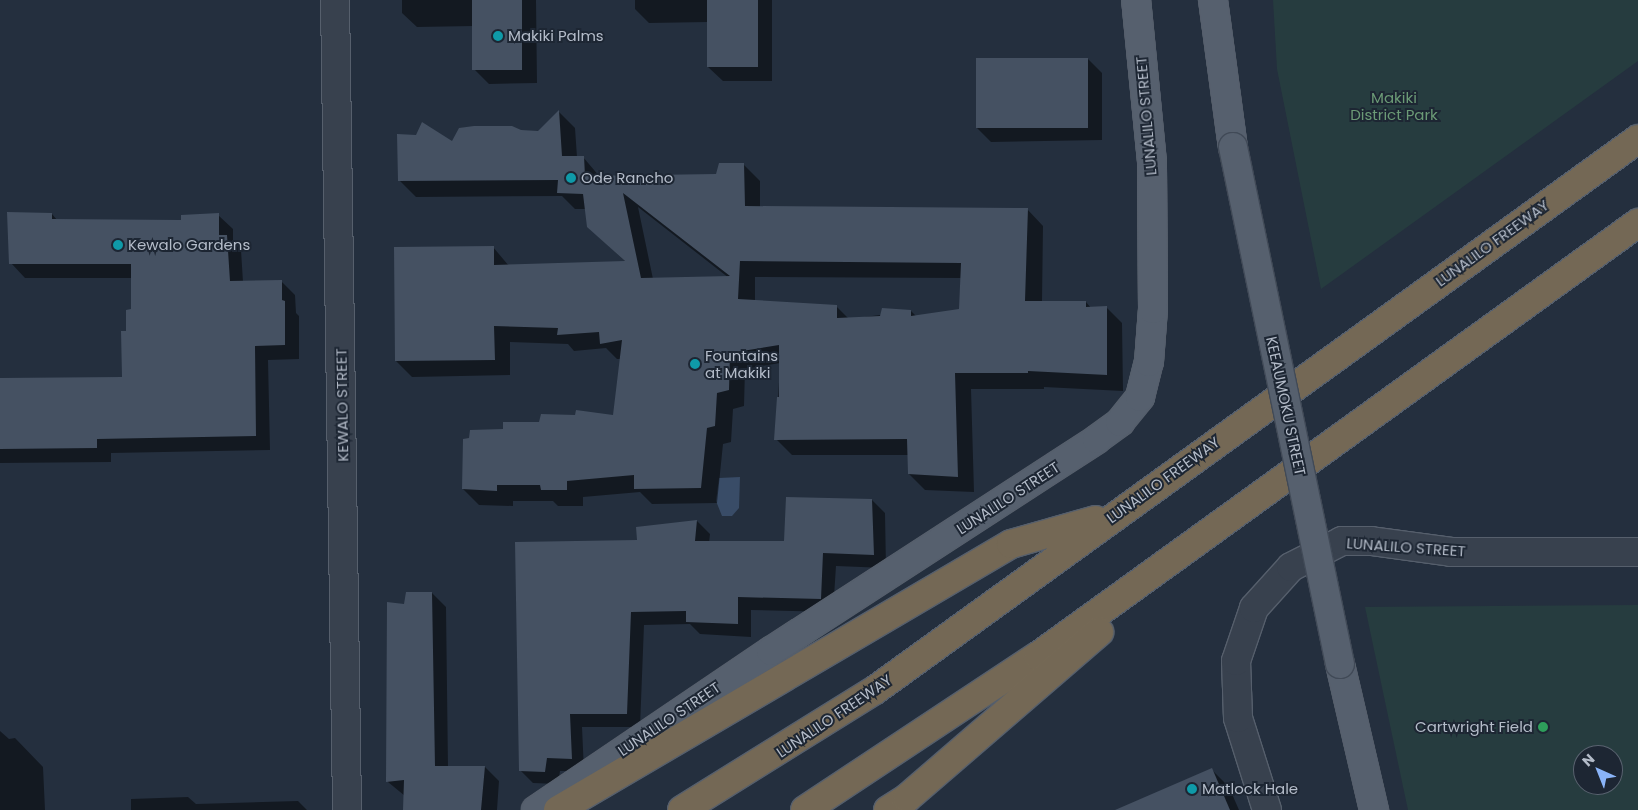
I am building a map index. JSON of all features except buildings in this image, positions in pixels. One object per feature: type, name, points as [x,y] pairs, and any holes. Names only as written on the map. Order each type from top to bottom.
[{"type":"highway","name":"LUNALILO FREEWAY","points":[[682,810],[798,740],[875,690],[1114,515],[1638,139]]},
{"type":"highway","points":[[805,810],[1038,656],[1228,521],[1638,223]]},
{"type":"highway","points":[[558,810],[1011,544],[1114,515]]},
{"type":"highway","points":[[888,810],[915,791],[1228,521]]},
{"type":"main road","name":"LUNALILO STREET","points":[[536,810],[771,650],[1098,439],[1120,422],[1140,397],[1150,362],[1153,309],[1152,162],[1136,0]]},
{"type":"main road","name":"KEEAUMOKU STREET","points":[[1213,0],[1234,156],[1340,664],[1374,810]]},
{"type":"street","name":"KEWALO STREET","points":[[335,0],[347,810]]},
{"type":"street","name":"LUNALILO STREET","points":[[1267,810],[1238,718],[1236,660],[1254,608],[1291,566],[1342,541],[1371,541],[1451,552],[1638,552]]},
{"type":"green space","name":"Makiki District Park","points":[[1273,0],[1638,0],[1638,61],[1321,289],[1277,69]]},
{"type":"green space","name":"Cartwright Field","points":[[1638,605],[1638,810],[1408,810],[1365,607]]},
{"type":"water","points":[[740,477],[739,508],[732,516],[722,516],[716,501],[719,478]]},
{"type":"place","name":"Makiki Palms","points":[[498,36]]},
{"type":"place","name":"Ode Rancho","points":[[571,178]]},
{"type":"place","name":"Kewalo Gardens","points":[[118,245]]},
{"type":"place","name":"Fountains at Makiki","points":[[695,364]]},
{"type":"place","name":"Cartwright Field","points":[[1543,727]]},
{"type":"place","name":"Matlock Hale","points":[[1192,789]]}]
